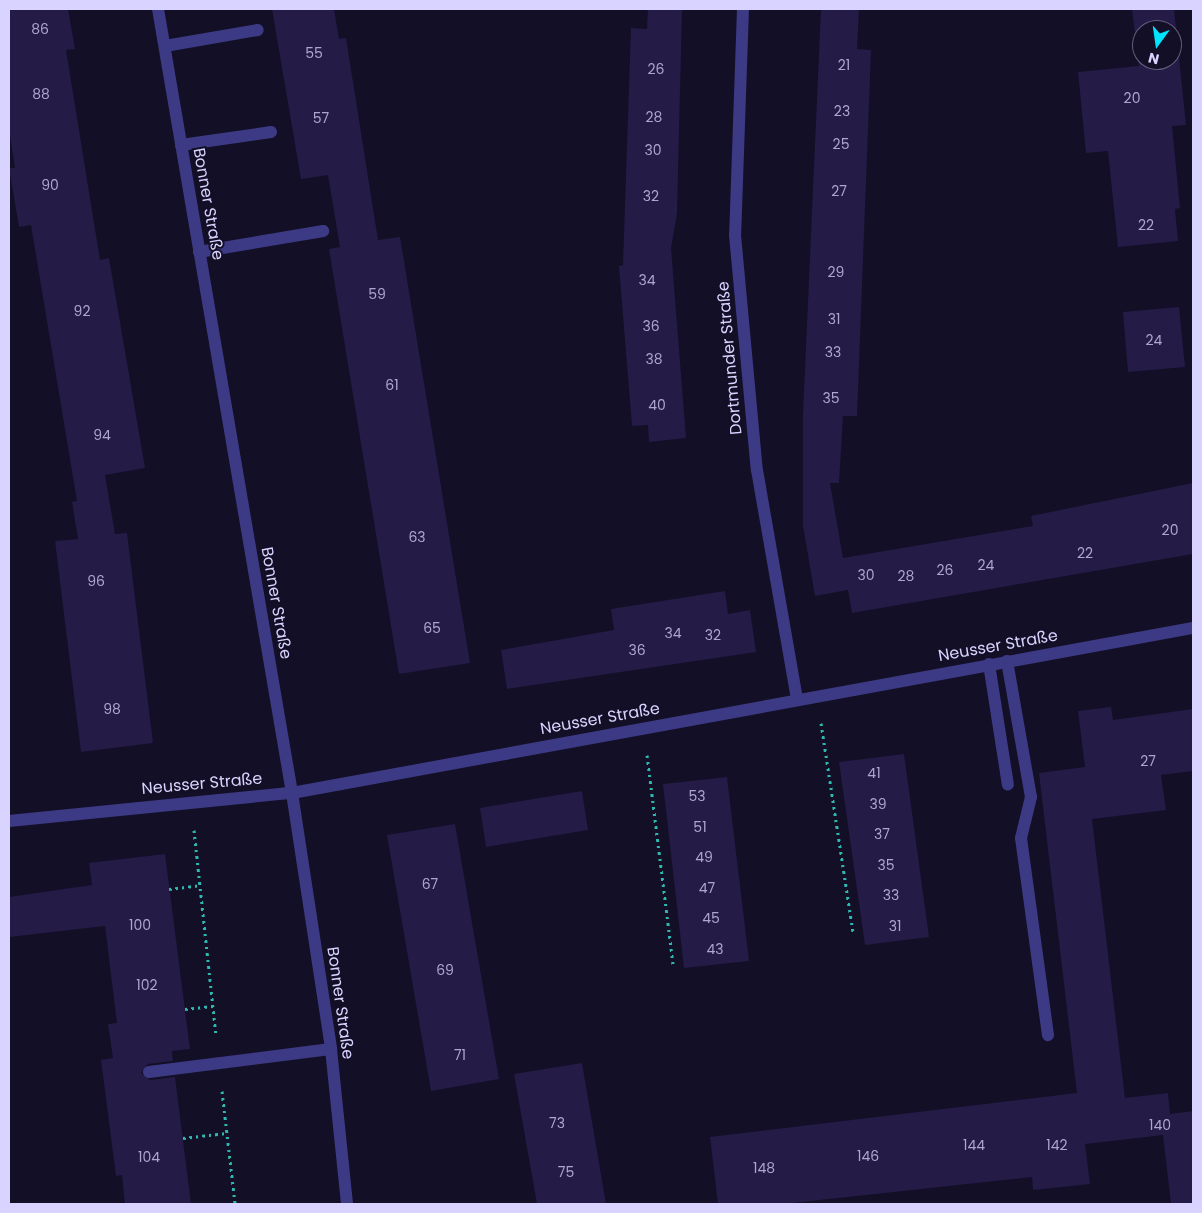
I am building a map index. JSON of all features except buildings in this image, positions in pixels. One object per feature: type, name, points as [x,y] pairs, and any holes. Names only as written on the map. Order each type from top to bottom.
[{"type":"street","name":"Bonner Straße","points":[[158,9],[292,792],[331,1049],[347,1204]]},
{"type":"street","name":"Dortmunder Straße","points":[[743,9],[735,234],[757,470],[797,700]]},
{"type":"street","points":[[164,46],[258,30]]},
{"type":"street","points":[[181,145],[271,132]]},
{"type":"street","points":[[200,252],[323,231]]},
{"type":"street","name":"Neusser Straße","points":[[9,821],[191,800],[292,792],[797,700],[817,698],[989,664],[1193,628]]},
{"type":"street","points":[[1007,661],[1031,797],[1021,838],[1048,1035]]},
{"type":"street","points":[[989,664],[1008,785]]},
{"type":"street","points":[[149,1072],[331,1049]]},
{"type":"path","points":[[817,698],[853,932]]},
{"type":"path","points":[[644,728],[673,965]]},
{"type":"path","points":[[191,800],[235,1204]]},
{"type":"path","points":[[170,889],[200,885]]},
{"type":"path","points":[[185,1009],[213,1006]]},
{"type":"path","points":[[183,1138],[227,1133]]}]
